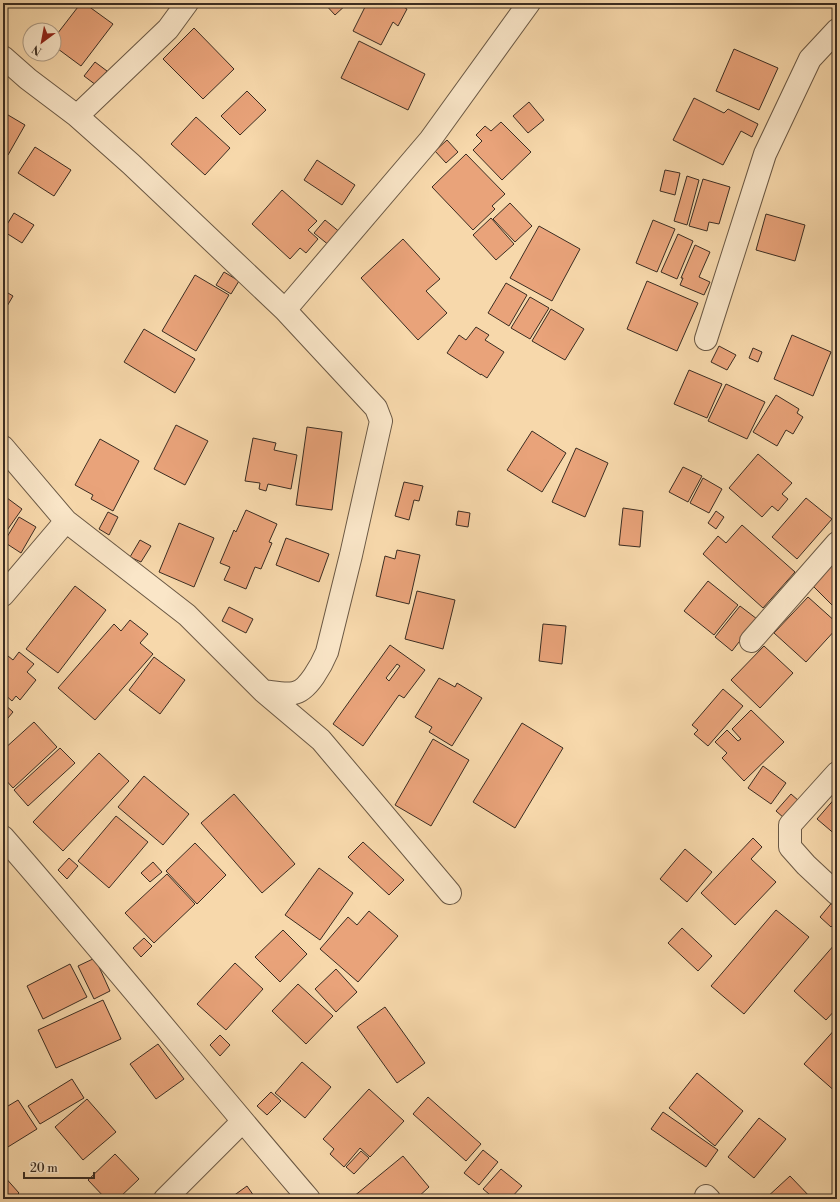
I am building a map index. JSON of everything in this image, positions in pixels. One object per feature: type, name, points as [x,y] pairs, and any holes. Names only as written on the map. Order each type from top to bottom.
[{"type":"street","points":[[77,116],[168,29],[187,3]]},
{"type":"street","points":[[285,310],[430,140],[529,3]]},
{"type":"street","points":[[706,339],[765,154],[810,59],[837,30]]},
{"type":"street","points":[[3,57],[28,80],[77,116],[131,164],[285,310],[376,408],[381,420],[351,555],[327,652],[321,666],[306,686],[296,693],[263,691]]},
{"type":"street","points":[[3,448],[66,521],[186,615],[263,691],[321,740],[450,893]]},
{"type":"street","points":[[3,596],[66,521]]},
{"type":"street","points":[[751,641],[837,543]]},
{"type":"street","points":[[837,773],[790,825],[789,835],[790,847],[806,865],[837,894]]},
{"type":"street","points":[[3,837],[62,904],[242,1122],[309,1199]]},
{"type":"street","points":[[165,1199],[242,1122]]},
{"type":"building","points":[[3,3],[11,3],[6,11],[3,9]]},
{"type":"building","points":[[81,3],[84,3],[113,24],[81,66],[62,52],[62,28]]},
{"type":"building","points":[[324,3],[348,3],[335,15]]},
{"type":"building","points":[[367,3],[396,3],[407,9],[398,26],[393,22],[381,45],[353,31]]},
{"type":"building","points":[[194,28],[234,69],[203,99],[163,59]]},
{"type":"building","points":[[359,41],[425,74],[408,110],[341,78]]},
{"type":"building","points":[[734,49],[778,68],[759,110],[716,91]]},
{"type":"building","points":[[95,62],[107,71],[96,85],[84,76]]},
{"type":"building","points":[[247,91],[266,110],[240,135],[221,116]]},
{"type":"building","points":[[694,98],[724,113],[728,109],[758,124],[752,137],[741,131],[723,165],[673,140]]},
{"type":"building","points":[[529,102],[544,120],[528,133],[513,116]]},
{"type":"building","points":[[3,112],[25,125],[8,155],[3,152]]},
{"type":"building","points":[[196,117],[230,148],[205,175],[171,144]]},
{"type":"building","points":[[501,122],[531,152],[502,180],[473,150],[482,141],[476,135],[485,126],[491,131]]},
{"type":"building","points":[[447,140],[458,152],[446,163],[435,151]]},
{"type":"building","points":[[35,147],[71,170],[54,196],[18,173]]},
{"type":"building","points":[[466,154],[505,194],[492,206],[495,209],[473,230],[432,187]]},
{"type":"building","points":[[317,160],[355,185],[342,205],[304,180]]},
{"type":"building","points":[[665,170],[680,173],[675,195],[660,191]]},
{"type":"building","points":[[687,176],[699,180],[687,225],[674,221]]},
{"type":"building","points":[[703,179],[730,187],[719,224],[709,222],[707,231],[689,226]]},
{"type":"building","points":[[282,190],[317,221],[308,230],[318,239],[306,253],[300,248],[290,259],[252,224]]},
{"type":"building","points":[[510,203],[532,226],[515,242],[493,219]]},
{"type":"building","points":[[14,213],[34,225],[22,243],[3,231]]},
{"type":"building","points":[[766,214],[805,225],[795,261],[756,250]]},
{"type":"building","points":[[491,218],[514,244],[496,260],[473,235]]},
{"type":"building","points":[[325,220],[341,233],[330,246],[314,233]]},
{"type":"building","points":[[653,220],[675,229],[657,272],[636,263]]},
{"type":"building","points":[[539,226],[580,249],[552,301],[510,278]]},
{"type":"building","points":[[678,234],[693,241],[677,279],[661,272]]},
{"type":"building","points":[[403,239],[440,279],[426,291],[447,313],[418,340],[361,278]]},
{"type":"building","points":[[695,245],[710,252],[699,277],[710,282],[704,295],[680,285],[683,278],[681,278]]},
{"type":"building","points":[[224,272],[239,281],[231,294],[216,285]]},
{"type":"building","points":[[195,275],[229,295],[196,351],[162,331]]},
{"type":"building","points":[[647,281],[698,303],[677,351],[627,329]]},
{"type":"building","points":[[506,283],[527,295],[509,326],[488,313]]},
{"type":"building","points":[[3,290],[13,296],[3,313]]},
{"type":"building","points":[[530,297],[549,308],[530,339],[511,328]]},
{"type":"building","points":[[551,309],[584,329],[565,360],[532,341]]},
{"type":"building","points":[[476,327],[489,335],[485,340],[504,352],[487,378],[447,353],[459,335],[466,340]]},
{"type":"building","points":[[144,329],[195,359],[175,393],[124,362]]},
{"type":"building","points":[[792,335],[831,352],[813,396],[774,379]]},
{"type":"building","points":[[719,346],[736,355],[727,370],[711,362]]},
{"type":"building","points":[[753,348],[762,352],[758,362],[749,358]]},
{"type":"building","points":[[689,370],[722,384],[707,418],[674,404]]},
{"type":"building","points":[[726,384],[765,402],[747,439],[708,421]]},
{"type":"building","points":[[776,395],[799,409],[797,413],[803,417],[793,434],[786,430],[777,446],[753,432]]},
{"type":"building","points":[[176,425],[208,441],[185,485],[154,469]]},
{"type":"building","points":[[307,427],[342,432],[332,510],[296,505]]},
{"type":"building","points":[[532,431],[566,453],[542,492],[507,470]]},
{"type":"building","points":[[253,438],[276,443],[274,450],[297,455],[291,489],[268,484],[266,491],[259,489],[260,483],[245,481]]},
{"type":"building","points":[[100,439],[139,461],[113,511],[91,499],[93,495],[75,485]]},
{"type":"building","points":[[576,448],[608,463],[585,517],[552,502]]},
{"type":"building","points":[[758,454],[792,483],[782,494],[788,499],[778,511],[772,506],[762,517],[729,488]]},
{"type":"building","points":[[683,467],[702,476],[688,502],[669,492]]},
{"type":"building","points":[[703,478],[722,489],[709,513],[690,503]]},
{"type":"building","points":[[404,482],[423,486],[419,501],[414,500],[409,520],[395,516]]},
{"type":"building","points":[[3,495],[22,509],[3,536]]},
{"type":"building","points":[[806,498],[832,519],[797,559],[772,537]]},
{"type":"building","points":[[623,508],[643,511],[640,547],[619,545]]},
{"type":"building","points":[[246,510],[277,524],[269,542],[272,543],[261,569],[255,567],[246,589],[224,580],[230,567],[220,563],[234,530],[236,532]]},
{"type":"building","points":[[458,511],[470,513],[468,527],[456,525]]},
{"type":"building","points":[[716,511],[724,517],[716,529],[708,523]]},
{"type":"building","points":[[108,512],[118,517],[109,535],[99,529]]},
{"type":"building","points":[[19,517],[36,527],[21,553],[4,542]]},
{"type":"building","points":[[179,523],[214,538],[194,587],[159,572]]},
{"type":"building","points":[[742,525],[795,572],[763,608],[703,554],[718,536],[726,543]]},
{"type":"building","points":[[286,538],[329,554],[319,582],[276,565]]},
{"type":"building","points":[[140,540],[151,546],[141,562],[130,557]]},
{"type":"building","points":[[397,550],[420,555],[409,604],[376,596],[385,556],[395,559]]},
{"type":"building","points":[[837,560],[837,610],[812,585]]},
{"type":"building","points":[[708,581],[738,605],[714,635],[684,611]]},
{"type":"building","points":[[75,586],[106,610],[58,673],[26,649]]},
{"type":"building","points":[[417,591],[455,600],[443,649],[405,639]]},
{"type":"building","points":[[808,597],[837,623],[837,628],[806,662],[774,633]]},
{"type":"building","points":[[740,606],[757,619],[732,651],[715,637]]},
{"type":"building","points":[[229,607],[253,619],[246,633],[222,621]]},
{"type":"building","points":[[130,620],[148,634],[140,643],[153,654],[95,720],[58,688],[114,624],[121,631]]},
{"type":"building","points":[[543,624],[566,626],[562,664],[539,661]]},
{"type":"building","points":[[390,645],[425,670],[404,698],[399,695],[363,746],[333,724]],"holes":[[[397,664],[400,666],[389,681],[386,678]]]},
{"type":"building","points":[[764,646],[793,673],[760,708],[731,680]]},
{"type":"building","points":[[19,652],[34,664],[27,672],[36,680],[20,700],[16,696],[12,701],[3,693],[3,662],[8,656],[13,660]]},
{"type":"building","points":[[154,657],[185,680],[160,714],[129,690]]},
{"type":"building","points":[[439,678],[455,687],[457,683],[482,698],[452,746],[429,732],[432,727],[415,717]]},
{"type":"building","points":[[723,689],[743,706],[708,746],[694,734],[698,730],[692,725]]},
{"type":"building","points":[[3,703],[13,712],[3,724]]},
{"type":"building","points":[[751,710],[784,742],[744,781],[722,758],[727,753],[715,742],[727,730],[738,741],[741,739],[732,729]]},
{"type":"building","points":[[34,722],[57,747],[13,788],[3,777],[3,750]]},
{"type":"building","points":[[522,723],[563,748],[515,828],[473,802]]},
{"type":"building","points":[[433,739],[469,760],[431,826],[395,805]]},
{"type":"building","points":[[60,748],[75,763],[28,806],[14,790]]},
{"type":"building","points":[[99,753],[129,781],[63,851],[33,822]]},
{"type":"building","points":[[763,766],[786,783],[771,804],[748,788]]},
{"type":"building","points":[[144,776],[189,814],[163,845],[118,807]]},
{"type":"building","points":[[234,794],[295,864],[262,893],[201,823]]},
{"type":"building","points":[[791,794],[799,801],[784,818],[776,811]]},
{"type":"building","points":[[837,796],[837,836],[817,819]]},
{"type":"building","points":[[116,816],[148,842],[109,888],[78,861]]},
{"type":"building","points":[[753,838],[762,847],[751,859],[776,882],[735,925],[701,893]]},
{"type":"building","points":[[363,842],[404,880],[389,895],[348,857]]},
{"type":"building","points":[[195,843],[226,875],[197,904],[166,871]]},
{"type":"building","points":[[685,849],[712,872],[687,902],[660,879]]},
{"type":"building","points":[[69,858],[78,866],[67,879],[58,870]]},
{"type":"building","points":[[153,862],[162,872],[150,882],[141,873]]},
{"type":"building","points":[[319,868],[353,893],[320,940],[285,915]]},
{"type":"building","points":[[167,874],[195,904],[154,943],[125,913]]},
{"type":"building","points":[[834,900],[837,903],[837,921],[831,927],[820,917]]},
{"type":"building","points":[[776,910],[809,937],[744,1014],[711,986]]},
{"type":"building","points":[[369,911],[398,936],[358,982],[320,949],[348,917],[357,925]]},
{"type":"building","points":[[682,928],[712,956],[698,971],[668,943]]},
{"type":"building","points":[[283,930],[307,954],[280,982],[255,957]]},
{"type":"building","points":[[144,938],[152,946],[141,957],[133,948]]},
{"type":"building","points":[[835,944],[837,946],[837,1008],[826,1020],[794,991]]},
{"type":"building","points":[[95,958],[110,991],[94,999],[78,966]]},
{"type":"building","points":[[235,963],[263,989],[226,1030],[197,1004]]},
{"type":"building","points":[[70,964],[87,997],[43,1019],[27,986]]},
{"type":"building","points":[[336,969],[357,992],[336,1012],[315,989]]},
{"type":"building","points":[[298,984],[333,1016],[306,1044],[272,1011]]},
{"type":"building","points":[[103,1000],[121,1039],[56,1068],[38,1030]]},
{"type":"building","points":[[385,1007],[425,1063],[397,1083],[357,1027]]},
{"type":"building","points":[[837,1027],[837,1093],[804,1064]]},
{"type":"building","points":[[220,1035],[230,1045],[220,1056],[210,1045]]},
{"type":"building","points":[[158,1044],[184,1079],[156,1099],[130,1064]]},
{"type":"building","points":[[302,1062],[331,1087],[305,1118],[275,1093]]},
{"type":"building","points":[[697,1073],[743,1111],[715,1146],[669,1108]]},
{"type":"building","points":[[72,1079],[84,1098],[40,1124],[28,1106]]},
{"type":"building","points":[[369,1089],[404,1121],[370,1157],[360,1148],[344,1167],[330,1154],[334,1149],[323,1139]]},
{"type":"building","points":[[271,1092],[281,1101],[267,1115],[257,1106]]},
{"type":"building","points":[[428,1097],[481,1144],[466,1161],[413,1114]]},
{"type":"building","points":[[87,1099],[116,1132],[83,1160],[55,1127]]},
{"type":"building","points":[[18,1100],[37,1129],[3,1150],[3,1109]]},
{"type":"building","points":[[663,1112],[718,1150],[706,1167],[651,1129]]},
{"type":"building","points":[[759,1118],[786,1139],[754,1178],[728,1157]]},
{"type":"building","points":[[483,1150],[498,1162],[479,1185],[464,1173]]},
{"type":"building","points":[[361,1151],[369,1158],[354,1174],[346,1167]]},
{"type":"building","points":[[115,1154],[139,1179],[118,1199],[106,1199],[88,1180]]},
{"type":"building","points":[[403,1156],[429,1187],[416,1199],[355,1199],[353,1197]]},
{"type":"building","points":[[501,1169],[522,1186],[510,1199],[495,1199],[483,1189]]},
{"type":"building","points":[[3,1175],[19,1193],[13,1199],[3,1199]]},
{"type":"building","points":[[790,1176],[812,1199],[765,1199]]},
{"type":"building","points":[[247,1186],[256,1199],[229,1199]]}]
